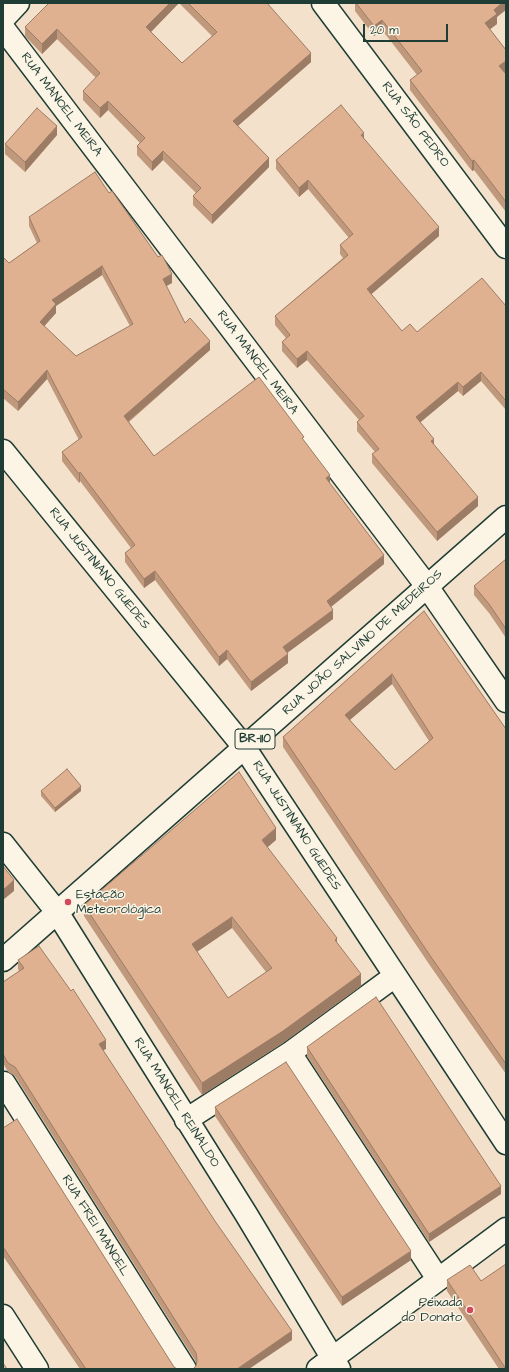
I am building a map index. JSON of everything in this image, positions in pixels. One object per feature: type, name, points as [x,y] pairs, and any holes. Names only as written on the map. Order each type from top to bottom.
[{"type":"street","points":[[3,19],[18,3]]},
{"type":"street","name":"RUA SÃO PEDRO","points":[[323,3],[506,247]]},
{"type":"street","name":"RUA MANOEL MEIRA","points":[[3,28],[426,585],[506,701]]},
{"type":"street","name":"RUA JUSTINIANO GUEDES","points":[[3,451],[244,747],[506,1144]]},
{"type":"street","name":"RUA JOÃO SALVINO DE MEDEIROS","points":[[3,960],[426,585],[506,517]]},
{"type":"street","name":"RUA MANOEL REINALDO","points":[[3,844],[57,912],[246,1214],[330,1365]]},
{"type":"street","points":[[186,1120],[290,1053],[395,976]]},
{"type":"street","points":[[290,1053],[438,1280]]},
{"type":"street","name":"RUA FREI MANOEL","points":[[4,1083],[185,1369]]},
{"type":"street","points":[[330,1365],[438,1280],[506,1229]]},
{"type":"street","points":[[3,1316],[37,1369]]},
{"type":"building","points":[[49,3],[170,3],[146,27],[182,63],[217,32],[188,3],[267,3],[311,53],[233,121],[269,158],[212,215],[193,196],[201,188],[163,151],[152,162],[137,146],[145,138],[108,101],[100,108],[83,91],[100,73],[57,29],[42,44],[25,27]]},
{"type":"building","points":[[356,3],[502,3],[494,10],[497,14],[485,23],[506,50],[506,61],[499,66],[506,74],[506,202],[474,160],[472,161],[410,80],[422,71],[382,20],[374,26]]},
{"type":"building","points":[[341,105],[364,133],[361,135],[439,227],[367,289],[402,331],[410,324],[417,332],[482,278],[506,306],[506,401],[481,372],[463,387],[458,382],[416,417],[434,439],[431,441],[478,497],[437,532],[372,454],[379,449],[357,422],[364,416],[307,351],[297,359],[282,342],[290,335],[275,316],[348,255],[340,245],[353,234],[308,180],[299,188],[276,160]]},
{"type":"building","points":[[37,108],[57,126],[25,162],[5,144]]},
{"type":"building","points":[[95,172],[109,193],[112,191],[158,257],[162,255],[172,274],[163,279],[185,323],[190,318],[210,341],[124,416],[154,456],[259,377],[304,437],[302,438],[330,475],[326,478],[384,555],[327,601],[333,610],[283,647],[288,654],[251,682],[227,650],[219,657],[155,571],[144,579],[125,553],[135,545],[80,472],[79,474],[62,452],[82,437],[47,370],[18,402],[3,389],[3,257],[9,263],[40,241],[29,217]],"holes":[[[102,266],[133,324],[76,356],[40,322],[56,304],[52,300]]]},
{"type":"building","points":[[506,559],[506,629],[489,604],[474,586]]},
{"type":"building","points":[[424,611],[506,729],[506,1064],[431,957],[283,737]],"holes":[[[392,674],[433,738],[395,770],[345,715]]]},
{"type":"building","points":[[67,769],[81,786],[55,808],[41,791]]},
{"type":"building","points":[[239,772],[276,828],[262,840],[337,938],[335,940],[361,974],[283,1031],[202,1083],[84,905]],"holes":[[[232,917],[272,968],[228,998],[192,944]]]},
{"type":"building","points":[[3,866],[14,880],[3,890]]},
{"type":"building","points":[[39,946],[71,991],[73,989],[106,1040],[99,1044],[215,1221],[292,1331],[237,1369],[193,1369],[196,1366],[196,1353],[15,1067],[8,1063],[3,1054],[3,982],[24,968],[18,960]]},
{"type":"building","points":[[376,997],[501,1186],[429,1234],[307,1047]]},
{"type":"building","points":[[286,1062],[411,1251],[342,1297],[215,1107]]},
{"type":"building","points":[[17,1119],[174,1367],[177,1369],[86,1369],[3,1247],[3,1128]]},
{"type":"building","points":[[506,1264],[506,1369],[447,1280],[470,1265],[481,1281]]},
{"type":"building","points":[[3,1363],[7,1369],[3,1369]]},
{"type":"place","name":"Estação Meteorológica","points":[[68,902]]},
{"type":"place","name":"Peixada do Donato","points":[[470,1310]]}]
